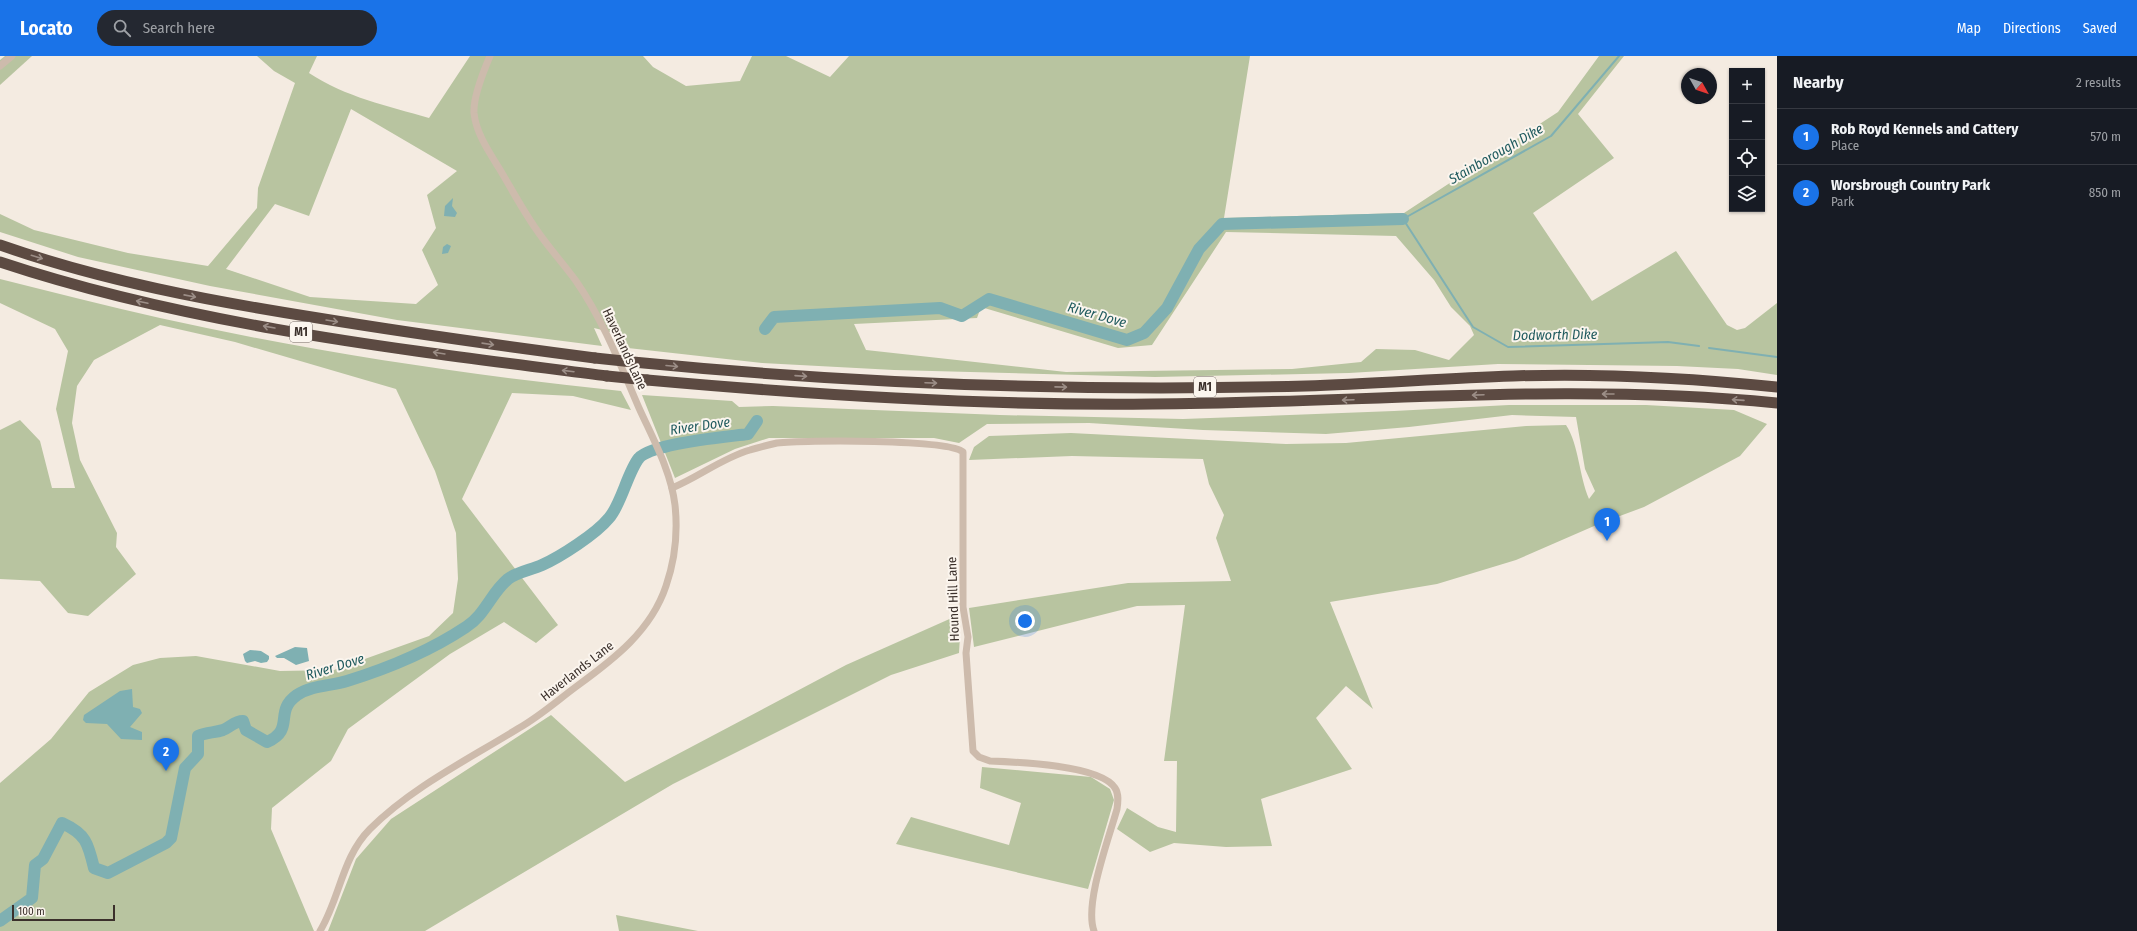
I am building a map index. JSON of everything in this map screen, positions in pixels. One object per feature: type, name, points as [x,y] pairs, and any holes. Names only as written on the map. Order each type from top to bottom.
[{"type":"highway","name":"M1","points":[[0,245],[88,273],[224,302],[382,328],[595,358],[712,370],[890,382],[1147,388],[1307,386],[1514,376],[1629,376],[1777,387]]},
{"type":"highway","name":"M1","points":[[0,262],[66,283],[115,296],[223,318],[366,342],[607,376],[647,380],[1006,404],[1161,404],[1523,393],[1644,394],[1777,403]]},
{"type":"street","points":[[0,66],[12,56]]},
{"type":"street","name":"Haverlands Lane","points":[[320,931],[327,920],[350,857],[369,830],[409,797],[550,707],[610,662],[646,624],[661,599],[674,557],[677,530],[675,503],[672,488],[661,457],[605,329],[576,281],[536,229],[485,144],[474,112],[484,69],[490,56]]},
{"type":"street","name":"Hound Hill Lane","points":[[672,488],[736,454],[776,444],[852,442],[936,444],[957,448],[963,452],[964,614],[968,637],[966,653],[970,730],[973,751],[979,757],[990,761],[1086,770],[1102,778],[1114,787],[1118,796],[1117,809],[1093,896],[1092,924],[1094,931]]},
{"type":"green space","points":[[5,56],[32,56],[0,85],[0,60]]},
{"type":"green space","points":[[257,56],[317,56],[309,73],[323,81],[352,95],[429,118],[470,56],[643,56],[653,67],[686,86],[740,81],[752,56],[786,56],[830,77],[849,56],[1250,56],[1224,218],[1404,213],[1558,112],[1599,56],[1624,56],[1578,114],[1614,158],[1533,213],[1592,301],[1676,251],[1727,325],[1737,330],[1745,328],[1777,303],[1777,375],[1738,369],[1677,366],[1498,364],[1349,373],[1155,377],[894,370],[762,363],[619,347],[614,333],[594,328],[602,346],[397,320],[210,286],[78,257],[0,232],[0,214],[34,230],[128,253],[208,266],[257,208],[258,188],[295,83],[274,71]],"holes":[[[351,109],[457,171],[427,195],[436,228],[422,250],[438,285],[416,304],[310,297],[226,269],[275,204],[309,216]],[[1226,232],[1396,236],[1434,280],[1451,307],[1470,326],[1474,335],[1449,360],[1415,350],[1376,349],[1361,362],[1292,369],[1066,372],[866,350],[854,324],[977,318],[981,307],[1118,348],[1152,345]]]},
{"type":"green space","points":[[0,279],[160,318],[274,342],[448,370],[621,391],[631,410],[573,396],[512,393],[462,499],[558,625],[536,643],[504,622],[450,654],[348,729],[331,761],[272,808],[271,829],[314,931],[0,931],[0,783],[51,739],[89,692],[133,665],[160,658],[196,656],[280,671],[334,670],[429,636],[453,613],[458,579],[456,533],[435,471],[396,389],[235,342],[160,325],[94,360],[77,386],[72,423],[80,460],[117,533],[116,547],[136,574],[88,616],[68,613],[40,581],[0,579],[0,430],[20,420],[40,441],[52,488],[75,488],[56,409],[68,351],[55,329],[0,303]]},
{"type":"green space","points":[[642,395],[732,401],[739,407],[773,406],[1000,415],[1183,419],[1509,405],[1646,405],[1734,410],[1767,424],[1740,456],[1644,507],[1601,523],[1516,560],[1437,584],[1330,602],[1373,709],[1346,686],[1316,718],[1352,769],[1261,799],[1272,846],[1226,847],[1174,843],[1150,852],[1117,829],[1127,808],[1158,827],[1176,832],[1177,761],[1164,761],[1185,605],[1137,606],[974,647],[969,608],[1128,583],[1231,581],[1216,538],[1224,515],[1209,484],[1203,459],[1072,456],[969,460],[974,447],[989,436],[1071,433],[1286,444],[1346,443],[1526,426],[1566,425],[1574,442],[1583,481],[1589,499],[1595,491],[1585,469],[1576,417],[1512,415],[1409,427],[1326,434],[1203,430],[1089,423],[987,424],[959,443],[934,438],[769,438],[735,449],[675,478]]},
{"type":"green space","points":[[954,617],[960,636],[959,653],[891,675],[673,784],[425,931],[328,931],[356,859],[391,819],[551,715],[625,782],[846,665]]},
{"type":"green space","points":[[982,767],[1091,777],[1110,789],[1114,800],[1088,889],[896,844],[911,817],[1009,845],[1021,803],[980,788]]},
{"type":"green space","points":[[616,915],[698,931],[619,931]]},
{"type":"water","points":[[453,198],[452,206],[457,213],[455,217],[444,216],[445,206]]},
{"type":"water","points":[[447,244],[451,246],[448,253],[442,254],[443,247]]},
{"type":"water","points":[[295,647],[307,648],[309,661],[296,665],[284,658],[277,658],[275,656]]},
{"type":"water","points":[[250,650],[261,651],[269,656],[269,659],[267,662],[261,663],[255,661],[247,663],[243,654]]},
{"type":"water","points":[[132,689],[133,707],[140,709],[142,713],[130,727],[142,732],[142,740],[121,739],[107,724],[86,723],[83,720],[84,715],[120,691]]},
{"type":"waterway","name":"Dodworth Dike","points":[[1619,56],[1551,136],[1403,219],[1473,327],[1508,347],[1668,342],[1699,346]]},
{"type":"waterway","name":"River Dove","points":[[765,329],[774,317],[940,308],[962,316],[989,299],[1127,340],[1144,333],[1167,308],[1199,249],[1222,224],[1403,219]]},
{"type":"waterway","name":"Dodworth Dike","points":[[1709,348],[1777,357]]},
{"type":"waterway","name":"River Dove","points":[[0,921],[32,898],[35,865],[43,859],[62,823],[76,831],[85,840],[94,868],[108,873],[166,843],[171,838],[185,768],[198,754],[198,736],[217,732],[237,722],[243,721],[246,730],[267,742],[276,737],[281,732],[286,708],[290,701],[297,695],[315,687],[341,683],[378,670],[409,658],[438,644],[473,622],[508,579],[550,561],[587,538],[596,531],[613,512],[631,471],[639,458],[659,448],[708,439],[748,434],[757,421]]},
{"type":"place","name":"Rob Royd Kennels and Cattery","points":[[1607,541]]},
{"type":"place","name":"Worsbrough Country Park","points":[[166,771]]},
{"type":"water label","name":"Stainborough Dike","points":[[1496,154]]}]
